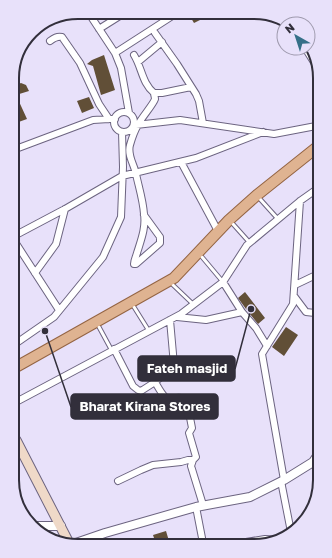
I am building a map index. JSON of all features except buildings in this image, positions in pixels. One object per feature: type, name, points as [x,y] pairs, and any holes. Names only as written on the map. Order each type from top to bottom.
[{"type":"main road","points":[[19,366],[174,278],[218,231],[256,195],[313,150]]},
{"type":"main road","points":[[19,372],[173,285],[233,224],[260,199],[313,158]]},
{"type":"main road","points":[[19,447],[66,537]]},
{"type":"street","points":[[93,19],[115,53],[121,68],[129,113],[136,125],[130,146],[130,155],[141,193],[144,215],[144,230],[133,262],[134,264],[136,264],[160,244],[160,237],[144,215]]},
{"type":"street","points":[[99,29],[115,19]]},
{"type":"street","points":[[115,53],[167,19]]},
{"type":"street","points":[[155,33],[191,86],[199,101],[203,123]]},
{"type":"street","points":[[50,41],[55,37],[62,37],[80,63],[99,104],[112,119],[116,129],[122,132],[131,130],[151,107],[155,99],[154,93],[147,85],[134,55]]},
{"type":"street","points":[[138,62],[162,42]]},
{"type":"street","points":[[154,93],[162,93],[191,86]]},
{"type":"street","points":[[19,148],[94,120],[112,119],[119,114],[129,113]]},
{"type":"street","points":[[136,125],[180,120],[274,134],[313,127]]},
{"type":"street","points":[[19,341],[54,317],[103,257],[121,217],[122,132]]},
{"type":"street","points":[[19,233],[122,176],[196,158],[263,132]]},
{"type":"street","points":[[181,162],[218,231]]},
{"type":"street","points":[[19,400],[177,317],[194,305],[223,282],[247,245],[313,192]]},
{"type":"street","points":[[290,527],[262,354],[293,304],[300,201]]},
{"type":"street","points":[[35,273],[56,244],[65,209]]},
{"type":"street","points":[[19,248],[59,310]]},
{"type":"street","points":[[294,285],[313,276]]},
{"type":"street","points":[[223,282],[242,312],[256,328],[267,346]]},
{"type":"street","points":[[294,296],[306,312],[313,313]]},
{"type":"street","points":[[177,317],[206,320],[242,312]]},
{"type":"street","points":[[113,350],[133,386],[141,391],[155,382],[174,365],[170,320]]},
{"type":"street","points":[[155,382],[167,398],[180,397],[185,399],[187,402],[192,428],[189,433],[196,457],[191,466],[200,506],[203,539]]},
{"type":"street","points":[[118,481],[136,472],[154,466],[193,460]]},
{"type":"street","points":[[101,539],[200,506],[250,497],[283,481],[313,462]]},
{"type":"street","points":[[41,526],[61,526]]},
{"type":"lane","points":[[260,199],[278,219]]},
{"type":"lane","points":[[233,224],[250,243]]},
{"type":"lane","points":[[202,257],[223,282]]},
{"type":"lane","points":[[173,285],[194,305]]},
{"type":"lane","points":[[134,307],[149,331]]},
{"type":"lane","points":[[99,327],[113,350]]},
{"type":"place","name":"Fateh masjid","points":[[251,309]]},
{"type":"place","name":"Bharat Kirana Stores","points":[[45,331]]}]
